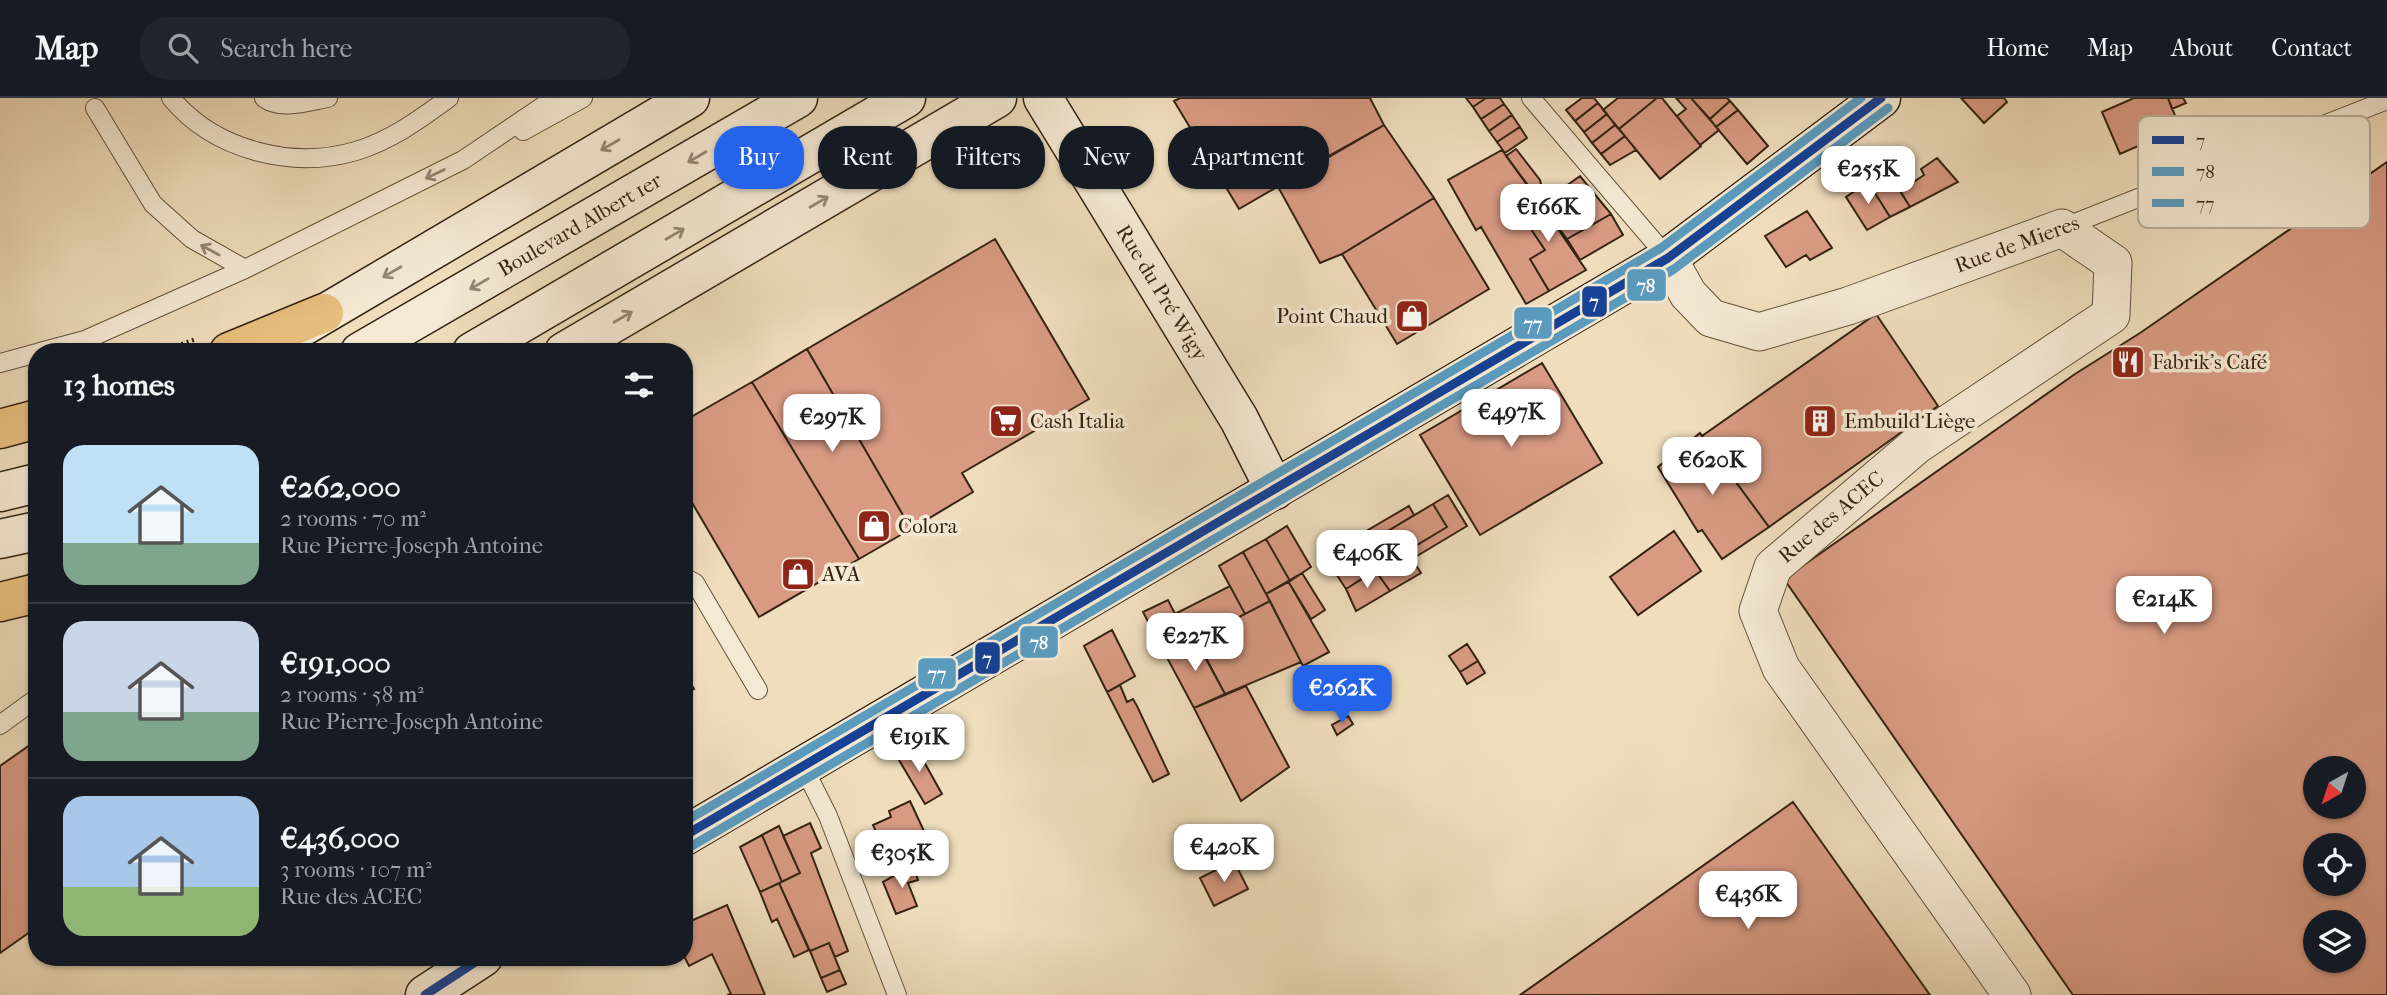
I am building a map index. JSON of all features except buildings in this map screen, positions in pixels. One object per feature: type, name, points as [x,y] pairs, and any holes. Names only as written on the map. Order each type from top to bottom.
[{"type":"highway","points":[[251,343],[324,313]]},
{"type":"highway","points":[[0,429],[28,421]]},
{"type":"highway","points":[[0,602],[28,595]]},
{"type":"main road","points":[[279,343],[324,313],[690,98]]},
{"type":"main road","name":"Boulevard Albert 1er","points":[[376,343],[798,98]]},
{"type":"main road","points":[[488,343],[906,98]]},
{"type":"main road","points":[[579,343],[997,98]]},
{"type":"main road","name":"Rue du Pré Wigy","points":[[1043,98],[1239,419],[1275,490]]},
{"type":"main road","points":[[693,831],[1668,258],[1881,98]]},
{"type":"main road","points":[[0,539],[28,533]]},
{"type":"main road","points":[[425,995],[469,966]]},
{"type":"street","name":"Rue de Mieres","points":[[1668,258],[1689,294],[1711,318],[1759,332],[1848,306],[2062,228]]},
{"type":"street","name":"Rue des ACEC","points":[[2012,995],[1781,668],[1758,611],[1773,567],[1918,444],[2111,315],[2113,263],[2062,228]]},
{"type":"lane","points":[[171,98],[183,113],[219,139],[262,153],[303,159],[356,151],[409,128],[449,98]]},
{"type":"lane","points":[[264,98],[269,102],[290,104],[328,98]]},
{"type":"lane","points":[[463,160],[555,98]]},
{"type":"lane","points":[[73,343],[245,269],[583,98]]},
{"type":"lane","points":[[1531,98],[1668,258]]},
{"type":"lane","name":"Rue de Mieres","points":[[2346,116],[2387,100]]},
{"type":"lane","points":[[95,108],[153,204],[192,239],[245,269]]},
{"type":"lane","name":"Rue de Mieres","points":[[2062,228],[2138,198]]},
{"type":"lane","points":[[0,363],[28,355]]},
{"type":"lane","points":[[693,582],[758,690]]},
{"type":"lane","points":[[0,725],[28,705]]},
{"type":"lane","points":[[803,766],[828,816],[897,995]]},
{"type":"transit line","name":"77","points":[[693,817],[1661,248],[1861,98]]},
{"type":"transit line","name":"7","points":[[693,831],[1668,258],[1881,98]]},
{"type":"transit line","name":"78","points":[[693,845],[1674,269],[1888,108]]},
{"type":"transit line","name":"7","points":[[425,995],[469,966]]},
{"type":"place","name":"Point Chaud","points":[[1412,316]]},
{"type":"place","name":"Fabrik's Café","points":[[2128,362]]},
{"type":"place","name":"Cash Italia","points":[[1006,421]]},
{"type":"place","name":"Embuild Liège","points":[[1820,421]]},
{"type":"place","name":"Colora","points":[[874,526]]},
{"type":"place","name":"AVA","points":[[798,574]]}]
